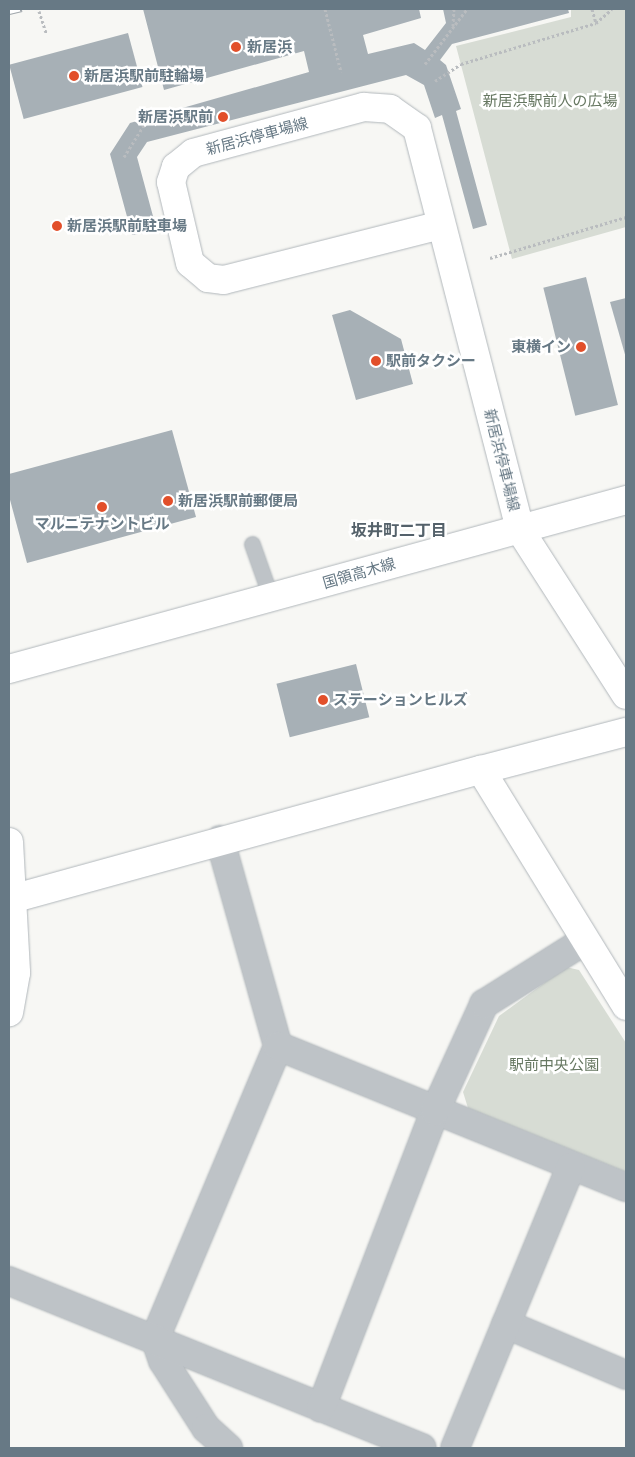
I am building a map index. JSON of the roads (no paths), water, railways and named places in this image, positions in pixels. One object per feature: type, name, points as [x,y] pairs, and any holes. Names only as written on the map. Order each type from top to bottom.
[{"type":"main road","name":"新居浜停車場線","points":[[441,226],[224,280],[208,278],[190,263],[171,182],[176,167],[193,153],[364,107],[390,110],[417,128],[520,530],[626,500]]},
{"type":"main road","name":"国領高木線","points":[[9,670],[520,530]]},
{"type":"main road","points":[[520,530],[626,695]]},
{"type":"main road","points":[[12,899],[220,840],[626,732]]},
{"type":"main road","points":[[480,770],[584,941],[626,1006]]},
{"type":"main road","points":[[9,842],[16,973],[9,1012]]},
{"type":"street","points":[[220,840],[278,1046],[155,1338],[163,1361],[206,1428],[228,1448]]},
{"type":"street","points":[[321,1408],[435,1111],[484,1004],[584,941]]},
{"type":"street","points":[[278,1046],[571,1167],[626,1187]]},
{"type":"street","points":[[455,1448],[571,1167]]},
{"type":"street","points":[[9,1281],[155,1338],[422,1448]]},
{"type":"street","points":[[506,1324],[626,1375]]},
{"type":"lane","points":[[252,544],[271,598]]},
{"type":"railway","points":[[9,12],[22,9]]},
{"type":"place","name":"新居浜","points":[[236,47]]},
{"type":"place","name":"新居浜駅前駐輪場","points":[[74,76]]},
{"type":"place","name":"新居浜駅前","points":[[223,117]]},
{"type":"place","name":"新居浜駅前駐車場","points":[[57,226]]},
{"type":"place","name":"東横イン","points":[[581,347]]},
{"type":"place","name":"駅前タクシー","points":[[376,361]]},
{"type":"place","name":"新居浜駅前郵便局","points":[[168,501]]},
{"type":"place","name":"マルニテナントビル","points":[[102,507]]},
{"type":"place","name":"ステーションヒルズ","points":[[323,700]]},
{"type":"district","name":"坂井町二丁目","points":[[399,530]]},
{"type":"park label","name":"新居浜駅前人の広場","points":[[550,101]]},
{"type":"park label","name":"駅前中央公園","points":[[554,1065]]}]
